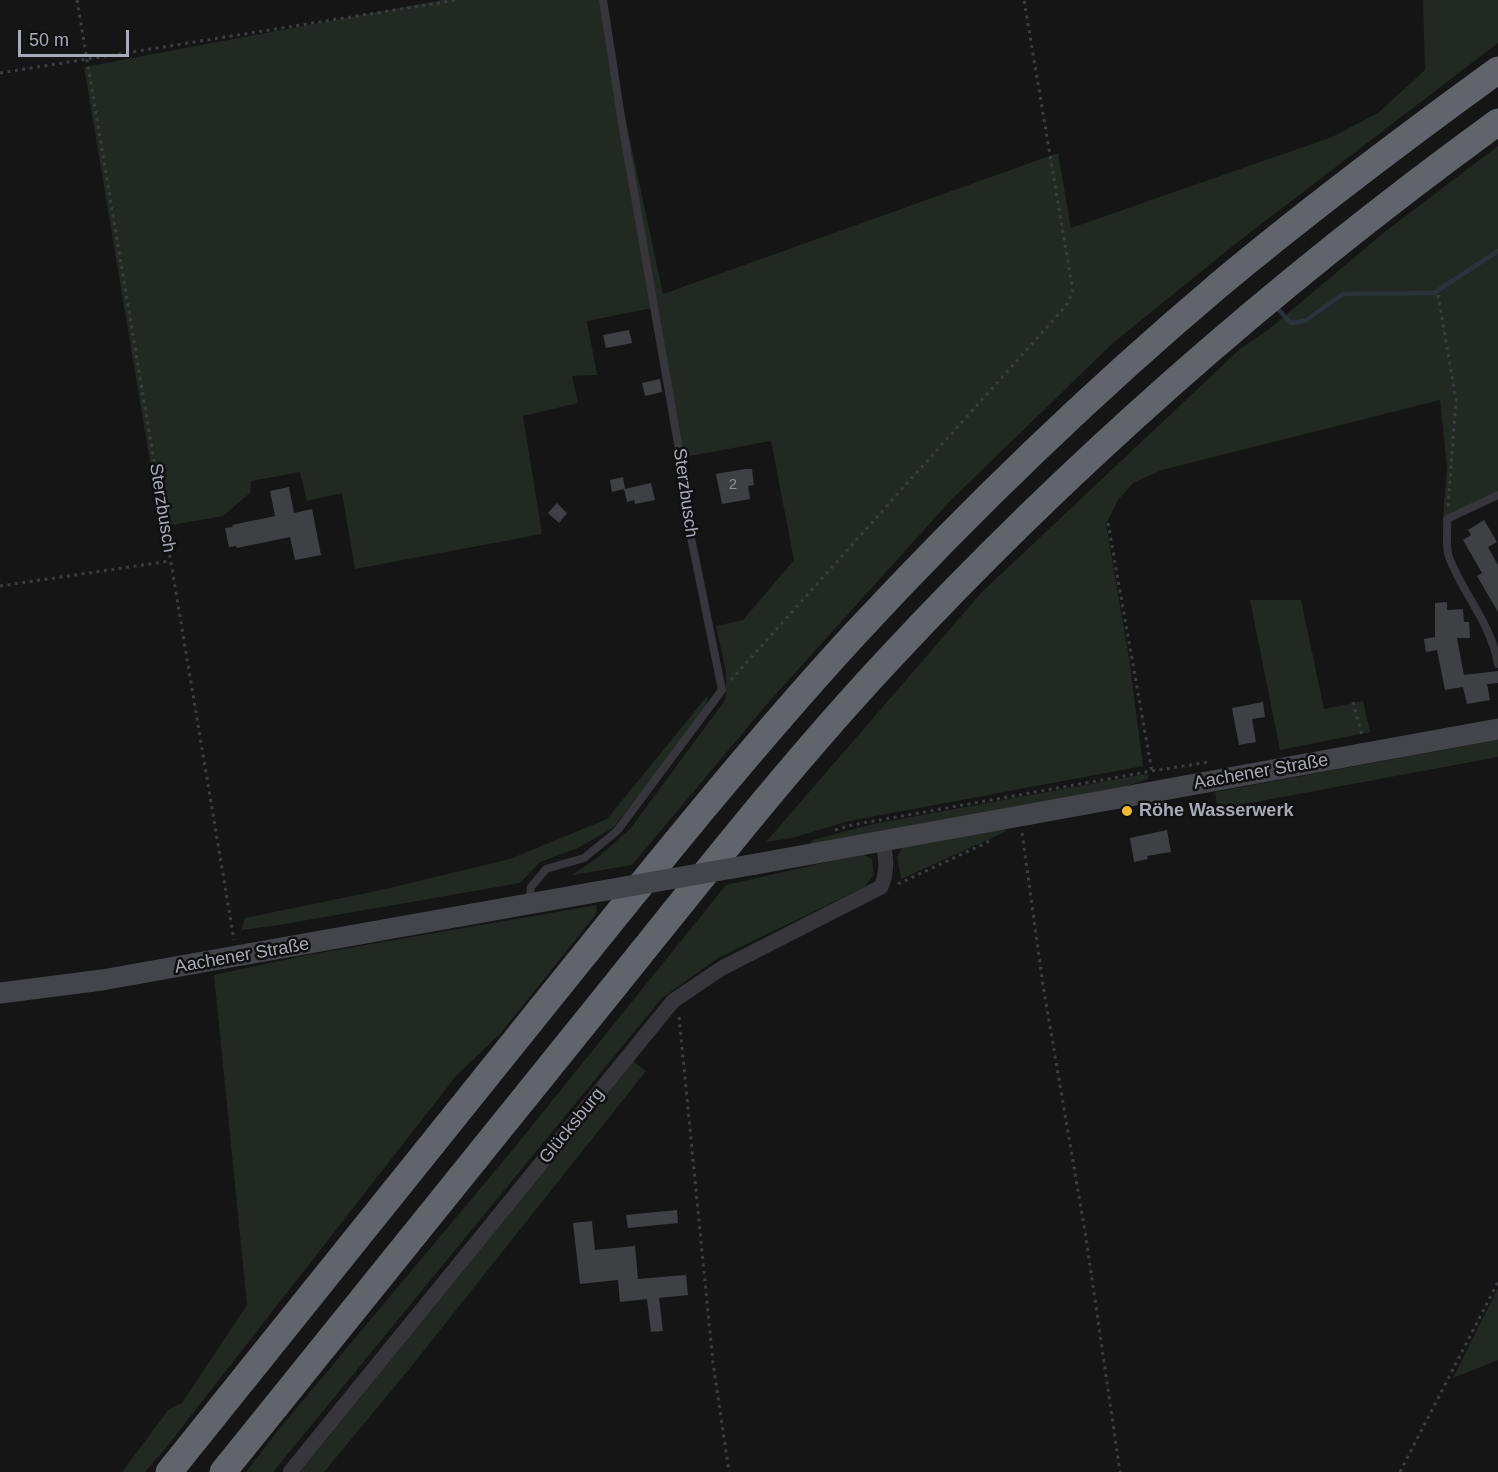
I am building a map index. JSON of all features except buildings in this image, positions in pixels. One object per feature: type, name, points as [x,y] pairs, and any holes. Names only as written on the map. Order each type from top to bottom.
[{"type":"highway","points":[[169,1472],[656,865],[852,637],[941,544],[1125,368],[1300,219],[1400,141],[1498,70]]},
{"type":"highway","points":[[223,1472],[688,894],[799,761],[887,661],[1063,483],[1158,394],[1333,247],[1498,122]]},
{"type":"main road","name":"Aachener Straße","points":[[0,993],[102,980],[1498,729]]},
{"type":"street","points":[[881,887],[886,875],[883,841]]},
{"type":"street","name":"Glücksburg","points":[[290,1472],[673,1001],[722,968],[881,887]]},
{"type":"lane","name":"Sterzbusch","points":[[603,0],[681,461],[684,503],[722,690]]},
{"type":"lane","points":[[1498,495],[1447,519],[1449,557],[1497,648],[1498,664]]},
{"type":"lane","points":[[528,904],[531,887],[546,869],[584,858],[617,831],[722,690]]},
{"type":"path","name":"Sterzbusch","points":[[77,0],[237,956]]},
{"type":"path","points":[[0,73],[457,0]]},
{"type":"path","points":[[722,690],[1065,307],[1073,292],[1024,0]]},
{"type":"path","points":[[1438,295],[1456,400],[1447,519]]},
{"type":"path","points":[[1108,523],[1154,792]]},
{"type":"path","points":[[0,586],[170,561]]},
{"type":"path","points":[[1353,702],[1366,753]]},
{"type":"path","points":[[1031,830],[1022,832],[1043,985],[1084,1227],[1120,1472]]},
{"type":"path","points":[[881,887],[900,884],[990,841]]},
{"type":"path","points":[[673,1001],[679,1016],[713,1363],[729,1472]]},
{"type":"path","points":[[1400,1472],[1498,1282]]},
{"type":"shaded area","points":[[442,0],[600,0],[663,294],[1058,153],[1071,228],[1332,137],[1378,113],[1425,70],[1423,0],[1498,0],[1498,43],[1239,241],[1113,343],[950,501],[767,704],[632,865],[572,875],[597,858],[630,829],[726,699],[726,672],[716,626],[743,620],[794,560],[771,441],[684,457],[657,307],[587,321],[597,375],[572,376],[578,403],[523,416],[542,534],[355,569],[342,493],[307,501],[300,472],[251,481],[250,493],[223,516],[161,527],[84,67]]},
{"type":"shaded area","points":[[1498,146],[1498,495],[1443,517],[1447,468],[1440,400],[1162,470],[1133,483],[1118,500],[1106,524],[1129,658],[1143,766],[849,821],[792,838],[766,842],[982,592],[1240,349],[1268,330],[1387,230]]},
{"type":"shaded area","points":[[1250,600],[1301,600],[1324,709],[1363,701],[1370,732],[1280,750]]},
{"type":"shaded area","points":[[708,695],[706,710],[613,828],[578,848],[540,862],[520,883],[241,930],[245,918],[381,890],[510,859],[607,819]]},
{"type":"shaded area","points":[[1498,740],[1498,757],[1218,809],[1215,792]]},
{"type":"shaded area","points":[[1149,775],[1148,779],[1121,788],[810,844],[813,840],[873,824]]},
{"type":"shaded area","points":[[1003,829],[1007,831],[901,879],[897,857],[902,848]]},
{"type":"shaded area","points":[[862,854],[872,859],[874,875],[864,887],[718,958],[662,998],[273,1472],[246,1472],[279,1429],[510,1153],[726,885]]},
{"type":"shaded area","points":[[597,905],[596,914],[501,1033],[456,1076],[165,1449],[145,1472],[122,1472],[169,1409],[182,1403],[247,1305],[214,975],[307,955]]},
{"type":"shaded area","points":[[633,1061],[646,1071],[406,1373],[324,1472],[300,1472]]},
{"type":"shaded area","points":[[1498,1288],[1498,1360],[1453,1378]]},
{"type":"waterway","points":[[1276,307],[1291,323],[1305,321],[1343,294],[1434,293],[1498,251]]},
{"type":"place","name":"Röhe Wasserwerk","points":[[1127,811]]}]
